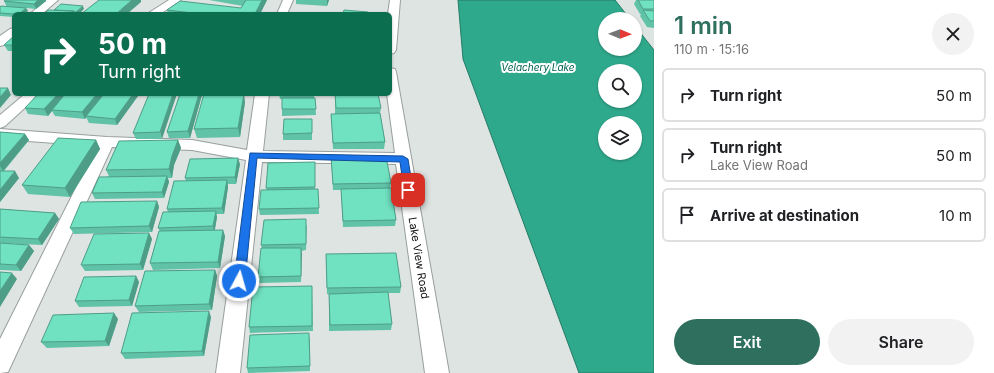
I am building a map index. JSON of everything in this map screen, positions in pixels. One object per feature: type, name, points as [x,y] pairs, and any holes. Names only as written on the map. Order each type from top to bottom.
[{"type":"street","points":[[38,12],[53,0]]},
{"type":"street","points":[[155,12],[176,0]]},
{"type":"street","points":[[283,12],[288,0]]},
{"type":"street","points":[[392,30],[395,0]]},
{"type":"street","points":[[0,42],[12,33]]},
{"type":"street","name":"Lake View Road","points":[[392,85],[437,373]]},
{"type":"street","points":[[0,123],[31,96]]},
{"type":"street","points":[[228,373],[253,156],[262,96]]},
{"type":"street","points":[[0,134],[107,142],[192,145],[253,156],[403,159]]},
{"type":"street","points":[[0,364],[107,142]]},
{"type":"water","name":"Velachery Lake","points":[[458,0],[615,0],[624,12],[598,12],[598,56],[642,56],[642,35],[654,50],[654,373],[579,373],[463,59]]},
{"type":"building","points":[[38,0],[34,4],[4,1]]},
{"type":"building","points":[[99,0],[132,0],[118,12],[84,12]]},
{"type":"building","points":[[246,0],[262,0],[256,12],[184,12],[167,10],[180,1],[241,8]]},
{"type":"building","points":[[638,0],[654,0],[654,9],[643,9]]},
{"type":"building","points":[[61,4],[83,6],[76,12],[54,10]]},
{"type":"building","points":[[0,7],[26,8],[21,12],[12,12],[12,14],[0,13]]},
{"type":"building","points":[[48,10],[74,11],[73,12],[46,12]]},
{"type":"building","points":[[344,10],[368,12],[344,12]]},
{"type":"building","points":[[643,10],[654,11],[654,21],[650,21]]},
{"type":"building","points":[[12,38],[12,45],[4,45]]},
{"type":"building","points":[[0,88],[8,88],[0,97]]},
{"type":"building","points":[[36,96],[56,96],[44,109],[25,108]]},
{"type":"building","points":[[63,96],[95,96],[82,112],[52,110]]},
{"type":"building","points":[[102,96],[132,96],[115,119],[86,116]]},
{"type":"building","points":[[148,96],[172,96],[160,132],[133,133]]},
{"type":"building","points":[[179,96],[198,96],[188,131],[167,132]]},
{"type":"building","points":[[203,96],[244,96],[238,128],[194,129]]},
{"type":"building","points":[[335,96],[378,96],[381,108],[336,108]]},
{"type":"building","points":[[282,98],[315,98],[316,109],[282,109]]},
{"type":"building","points":[[380,113],[385,142],[333,143],[331,114]]},
{"type":"building","points":[[284,119],[312,119],[312,133],[283,134]]},
{"type":"building","points":[[0,132],[25,134],[0,163]]},
{"type":"building","points":[[58,138],[96,140],[65,188],[22,185]]},
{"type":"building","points":[[178,140],[169,169],[106,170],[119,141]]},
{"type":"building","points":[[386,156],[391,183],[333,184],[331,157]]},
{"type":"building","points":[[238,158],[235,177],[185,178],[190,159]]},
{"type":"building","points":[[315,162],[315,187],[266,188],[268,163]]},
{"type":"building","points":[[0,171],[15,171],[0,190]]},
{"type":"building","points":[[167,176],[162,192],[92,193],[99,177]]},
{"type":"building","points":[[227,180],[222,208],[167,209],[174,181]]},
{"type":"building","points":[[391,188],[396,220],[343,221],[341,189]]},
{"type":"building","points":[[318,189],[319,208],[259,209],[261,190]]},
{"type":"building","points":[[157,201],[149,226],[70,228],[81,202]]},
{"type":"building","points":[[0,209],[55,213],[38,239],[0,237]]},
{"type":"building","points":[[216,211],[213,226],[158,228],[163,212]]},
{"type":"building","points":[[306,219],[306,244],[261,245],[264,220]]},
{"type":"building","points":[[223,230],[218,262],[150,263],[159,231]]},
{"type":"building","points":[[149,233],[140,264],[81,265],[94,234]]},
{"type":"building","points":[[0,243],[29,245],[16,265],[0,264]]},
{"type":"building","points":[[261,248],[301,248],[301,276],[258,277]]},
{"type":"building","points":[[396,253],[401,287],[327,288],[326,254]]},
{"type":"building","points":[[215,270],[209,304],[135,306],[145,271]]},
{"type":"building","points":[[0,272],[12,273],[0,291]]},
{"type":"building","points":[[136,276],[129,300],[75,301],[84,277]]},
{"type":"building","points":[[312,286],[312,326],[249,327],[253,287]]},
{"type":"building","points":[[388,292],[392,324],[330,325],[329,294]]},
{"type":"building","points":[[209,311],[202,351],[121,353],[132,313]]},
{"type":"building","points":[[114,313],[105,341],[41,342],[53,315]]},
{"type":"building","points":[[309,333],[310,366],[247,368],[250,335]]},
{"type":"route","points":[[239,281],[253,156],[403,159],[408,190]]}]
